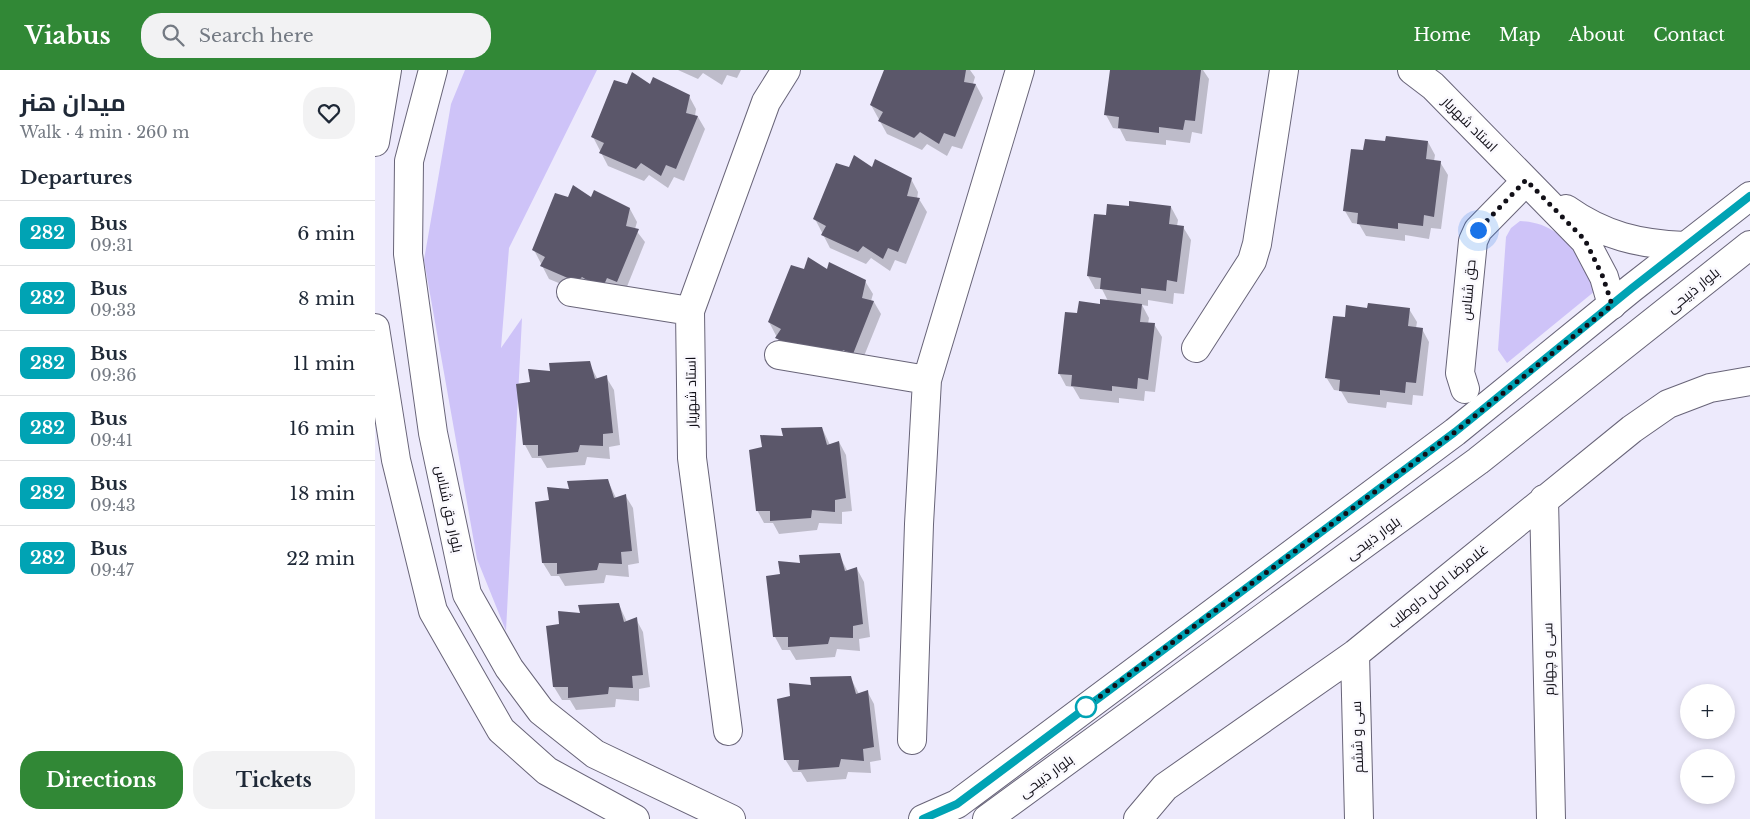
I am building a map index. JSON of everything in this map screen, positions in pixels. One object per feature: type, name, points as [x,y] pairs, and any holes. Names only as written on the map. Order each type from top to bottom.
[{"type":"street","points":[[375,142],[387,70]]},
{"type":"street","name":"بلوار حق شناس","points":[[433,70],[409,161],[407,254],[433,433],[467,594],[509,668],[541,711],[595,754],[731,819]]},
{"type":"street","name":"استاد شهریار","points":[[729,731],[692,458],[690,311],[765,102],[786,70]]},
{"type":"street","points":[[912,740],[919,524],[927,380],[1020,70]]},
{"type":"street","points":[[1196,348],[1252,261],[1261,226],[1284,70]]},
{"type":"street","name":"استاد شهریار","points":[[1411,70],[1433,86],[1585,240],[1603,277],[1612,305]]},
{"type":"street","name":"استاد شهریار","points":[[1526,180],[1576,216],[1621,238],[1650,244],[1685,246]]},
{"type":"street","name":"حق شناس","points":[[1465,389],[1461,373],[1473,241],[1478,230],[1526,180]]},
{"type":"street","points":[[923,819],[957,804],[1455,432],[1685,246],[1750,196]]},
{"type":"street","name":"بلوار ذبیحی","points":[[987,819],[1478,461],[1750,245]]},
{"type":"street","points":[[571,292],[690,311]]},
{"type":"street","points":[[375,328],[396,460],[433,611],[501,730],[547,771],[635,819]]},
{"type":"street","points":[[779,355],[927,380]]},
{"type":"street","name":"غلامرضا اصل داوطلب","points":[[1139,818],[1165,786],[1355,654],[1632,429],[1668,404],[1710,388],[1750,381]]},
{"type":"street","name":"سی و چهارم","points":[[1544,499],[1551,819]]},
{"type":"street","name":"سی و ششم","points":[[1355,654],[1359,819]]},
{"type":"shaded area","points":[[465,70],[597,70],[509,248],[501,348],[522,318],[506,631],[477,559],[424,260],[451,104]]},
{"type":"shaded area","points":[[1520,221],[1535,223],[1559,235],[1576,254],[1595,291],[1507,363],[1498,350],[1506,237],[1511,228]]},
{"type":"building","points":[[884,70],[966,70],[964,82],[976,84],[955,137],[944,133],[939,144],[920,132],[914,138],[878,121],[883,112],[870,105]]},
{"type":"building","points":[[1110,70],[1201,70],[1195,121],[1185,120],[1183,130],[1159,127],[1159,133],[1118,128],[1119,117],[1104,115]]},
{"type":"building","points":[[632,72],[650,84],[653,77],[690,95],[686,113],[698,116],[676,169],[666,165],[661,176],[641,163],[636,169],[599,153],[604,143],[591,137],[614,80],[627,84]]},
{"type":"building","points":[[1386,136],[1428,141],[1426,159],[1441,161],[1434,217],[1424,215],[1423,226],[1398,223],[1398,229],[1357,224],[1358,213],[1343,211],[1351,149],[1363,150],[1365,139],[1385,141]]},
{"type":"building","points":[[854,155],[872,167],[875,159],[912,178],[907,196],[920,198],[898,252],[888,248],[883,259],[863,246],[858,252],[821,235],[826,226],[813,219],[836,163],[849,167]]},
{"type":"building","points":[[573,185],[591,197],[594,190],[630,208],[626,226],[639,229],[617,282],[607,278],[602,289],[582,277],[577,282],[540,266],[545,257],[532,250],[555,193],[568,197]]},
{"type":"building","points":[[1129,201],[1171,206],[1169,224],[1184,226],[1177,282],[1167,280],[1166,291],[1141,288],[1141,294],[1100,289],[1101,278],[1087,276],[1094,214],[1106,215],[1107,204],[1129,206]]},
{"type":"building","points":[[808,257],[827,269],[829,262],[866,280],[862,298],[874,301],[853,354],[843,350],[837,361],[812,354],[775,338],[781,329],[768,322],[791,265],[804,269]]},
{"type":"building","points":[[1100,299],[1142,304],[1140,322],[1155,323],[1148,380],[1138,378],[1137,389],[1112,386],[1112,391],[1071,386],[1072,375],[1058,374],[1065,312],[1077,313],[1079,301],[1100,304]]},
{"type":"building","points":[[1368,303],[1410,308],[1408,326],[1423,328],[1416,383],[1406,382],[1405,393],[1380,390],[1380,395],[1339,391],[1340,380],[1325,378],[1333,316],[1345,317],[1346,305],[1367,308]]},
{"type":"building","points":[[590,361],[595,379],[607,375],[613,433],[603,434],[603,446],[580,445],[578,452],[538,456],[538,445],[523,445],[516,384],[530,382],[528,369],[550,371],[549,363]]},
{"type":"building","points":[[822,427],[827,445],[839,441],[846,498],[835,500],[835,512],[812,510],[811,518],[770,521],[770,511],[756,511],[749,450],[762,447],[760,435],[783,436],[781,428]]},
{"type":"building","points":[[608,479],[614,498],[626,494],[632,551],[621,552],[622,564],[599,563],[597,570],[557,574],[557,563],[542,563],[535,502],[549,500],[547,487],[569,489],[567,481]]},
{"type":"building","points":[[840,553],[845,571],[857,567],[863,624],[853,626],[853,638],[830,637],[828,644],[788,647],[788,637],[773,637],[766,576],[780,574],[778,561],[800,563],[799,555]]},
{"type":"building","points":[[619,603],[624,622],[637,617],[643,675],[632,676],[633,688],[609,687],[608,694],[568,698],[568,687],[553,687],[546,626],[559,624],[558,611],[580,613],[578,605]]},
{"type":"building","points":[[851,676],[856,694],[868,690],[874,747],[863,749],[864,761],[841,759],[839,767],[798,770],[799,760],[784,760],[777,699],[790,696],[789,683],[811,685],[810,677]]},
{"type":"bus line","name":"282","points":[[923,819],[957,804],[1455,432],[1632,288],[1750,196]]},
{"type":"route","points":[[1086,707],[1455,432],[1612,305],[1603,277],[1585,240],[1526,180],[1478,230]]}]
